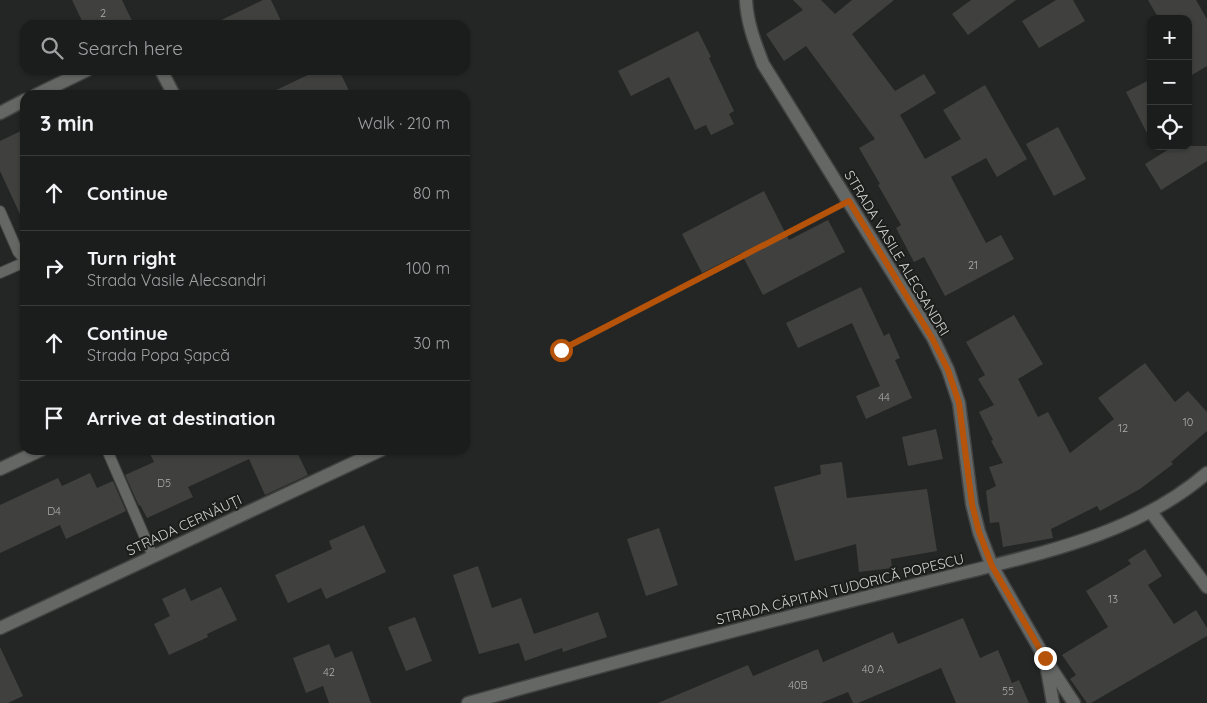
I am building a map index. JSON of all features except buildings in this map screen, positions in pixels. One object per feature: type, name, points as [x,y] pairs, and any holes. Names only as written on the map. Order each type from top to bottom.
[{"type":"street","name":"STRADA VASILE ALECSANDRI","points":[[746,0],[747,16],[763,64],[932,338],[948,370],[959,403],[972,504],[979,532],[992,566],[1045,658],[1074,703]]},
{"type":"street","points":[[46,90],[77,75]]},
{"type":"street","points":[[164,75],[171,90]]},
{"type":"street","points":[[0,113],[20,103]]},
{"type":"street","points":[[0,469],[30,455]]},
{"type":"street","name":"STRADA CERNĂUȚI","points":[[0,628],[370,455]]},
{"type":"street","name":"STRADA CĂPITAN TUDORICĂ POPESCU","points":[[468,703],[1070,544],[1117,528],[1151,512],[1207,473]]},
{"type":"street","points":[[1151,512],[1207,587]]},
{"type":"street","points":[[1045,658],[1053,703]]},
{"type":"lane","points":[[0,211],[20,255]]},
{"type":"lane","points":[[0,273],[20,263]]},
{"type":"lane","points":[[109,455],[153,556]]},
{"type":"path","points":[[561,350],[849,201]]},
{"type":"route","points":[[561,350],[849,201],[932,338],[948,370],[959,403],[972,504],[979,532],[992,566],[1007,595],[1045,658]]}]
